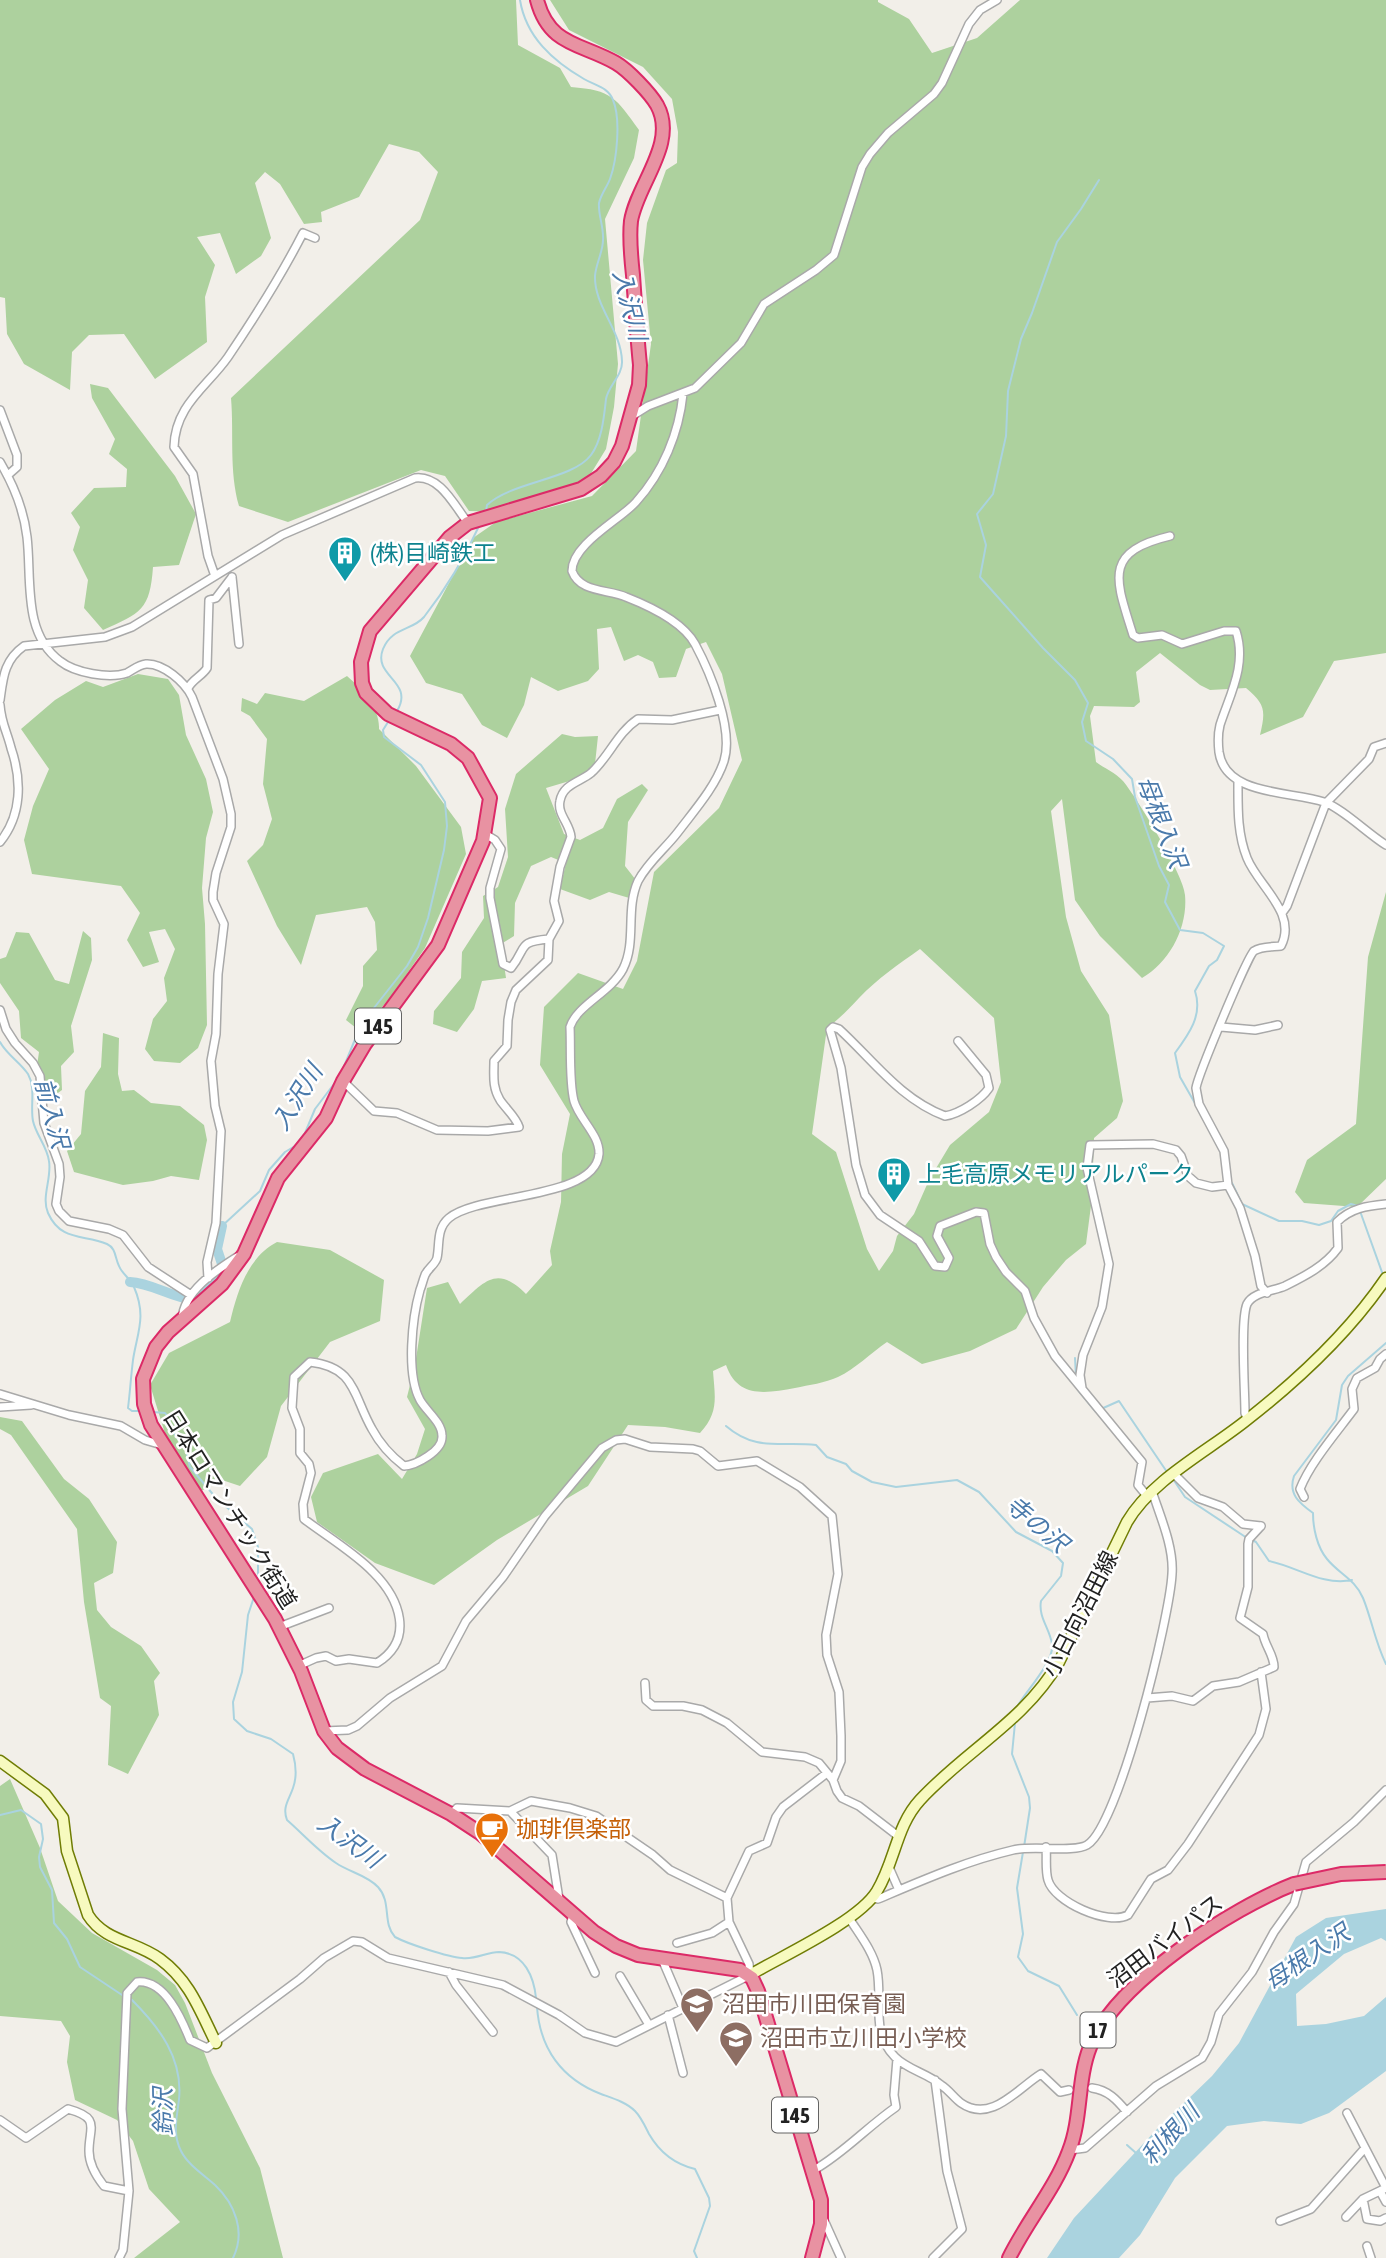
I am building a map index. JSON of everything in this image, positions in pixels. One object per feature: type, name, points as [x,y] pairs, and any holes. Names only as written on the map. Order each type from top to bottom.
[{"type":"highway","name":"日本ロマンチック街道","points":[[537,0],[549,29],[567,42],[618,64],[647,92],[662,117],[660,146],[631,221],[640,365],[639,385],[631,417],[614,462],[601,476],[581,489],[468,523],[450,537],[370,631],[363,652],[362,672],[366,693],[376,706],[388,714],[451,744],[468,758],[491,798],[485,834],[438,945],[365,1044],[343,1081],[326,1118],[278,1178],[244,1254],[222,1284],[156,1347],[143,1379],[144,1404],[147,1416],[165,1446],[279,1628],[298,1666],[324,1731],[337,1748],[365,1769],[451,1814],[480,1833],[594,1931],[616,1946],[638,1955],[733,1969],[750,1975]]},
{"type":"highway","name":"沼田バイパス","points":[[1009,2258],[1070,2150],[1089,2050],[1101,2025],[1117,2003],[1158,1967],[1232,1914],[1269,1895],[1333,1875],[1386,1872]]},
{"type":"highway","name":"145","points":[[750,1975],[765,2012],[821,2200],[819,2235],[812,2258]]},
{"type":"main road","name":"小日向沼田線","points":[[750,1975],[849,1918],[872,1898],[898,1836],[921,1799],[1018,1714],[1042,1688],[1059,1662],[1132,1514],[1150,1494],[1248,1420],[1324,1351],[1352,1322],[1386,1278]]},
{"type":"main road","points":[[0,1760],[45,1794],[64,1818],[67,1851],[93,1923],[109,1936],[144,1949],[160,1959],[181,1979],[190,1989],[216,2043]]},
{"type":"street","points":[[631,417],[648,406],[695,388],[740,344],[764,304],[834,255],[840,244],[859,177],[870,154],[933,94],[942,83],[969,24],[980,10],[997,0]]},
{"type":"street","points":[[215,576],[208,556],[193,474],[174,447],[176,435],[187,403],[228,356],[272,292],[303,233],[315,239]]},
{"type":"street","points":[[298,1666],[326,1656],[336,1661],[349,1659],[377,1663],[397,1646],[401,1634],[397,1605],[373,1572],[304,1519],[303,1504],[311,1473],[309,1464],[300,1453],[300,1429],[292,1408],[295,1377],[310,1362],[327,1364],[344,1374],[356,1392],[372,1429],[390,1455],[404,1466],[420,1462],[441,1444],[440,1428],[419,1400],[411,1371],[419,1295],[426,1272],[436,1260],[442,1226],[456,1214],[559,1188],[585,1177],[593,1170],[599,1155],[597,1143],[574,1102],[570,1027],[576,1014],[603,994],[622,970],[632,940],[631,909],[637,885],[649,864],[677,834],[707,792],[724,761],[725,729],[720,710],[702,658],[685,630],[627,597],[578,583],[572,571],[575,558],[586,544],[637,501],[650,483],[672,443],[683,394]]},
{"type":"street","points":[[0,410],[17,455],[17,467],[8,475]]},
{"type":"street","points":[[0,462],[12,483],[27,536],[32,611],[45,644],[61,662],[80,672],[115,675],[146,664],[173,675],[188,688],[223,779],[231,814],[231,827],[216,873],[213,892],[213,900],[224,924],[218,974],[216,1034],[211,1061],[215,1105],[221,1131],[216,1223],[207,1262],[210,1276]]},
{"type":"street","points":[[0,842],[16,816],[18,777],[13,753],[4,731],[0,703],[3,674],[11,657],[24,646],[105,637],[132,627],[282,535],[415,478],[428,478],[440,486],[468,523]]},
{"type":"street","points":[[1170,536],[1139,546],[1122,559],[1119,568],[1120,580],[1130,623],[1133,635],[1138,638],[1161,635],[1182,644],[1224,631],[1236,631],[1240,658],[1235,690],[1218,731],[1223,764],[1228,773],[1238,781],[1264,790],[1326,803],[1386,845]]},
{"type":"street","points":[[230,566],[239,644]]},
{"type":"street","points":[[188,688],[194,678],[204,673],[207,668],[209,600],[216,598],[232,578]]},
{"type":"street","points":[[343,1081],[374,1111],[397,1113],[437,1130],[488,1131],[519,1127],[495,1088],[494,1061],[507,1046],[508,1020],[516,990],[548,960],[549,939],[559,921],[554,901],[560,867],[571,836],[559,805],[564,791],[594,771],[621,733],[638,719],[673,720],[720,710]]},
{"type":"street","points":[[1282,913],[1326,803],[1369,760],[1374,747],[1386,743]]},
{"type":"street","points":[[1238,781],[1238,824],[1247,859],[1282,913],[1286,934],[1281,946],[1257,949],[1251,954],[1233,992],[1196,1088],[1199,1104],[1224,1151],[1228,1185],[1240,1208],[1261,1286],[1267,1293]]},
{"type":"street","points":[[485,834],[495,840],[501,849],[490,888],[490,898],[503,964],[511,968],[525,944],[549,939]]},
{"type":"street","points":[[0,1010],[6,1029],[40,1076],[44,1123],[59,1164],[56,1204],[59,1211],[69,1221],[109,1229],[123,1235],[148,1267],[188,1299]]},
{"type":"street","points":[[1221,1027],[1255,1030],[1278,1025]]},
{"type":"street","points":[[872,1898],[878,1899],[944,1870],[1016,1849],[1074,1848],[1087,1845],[1099,1832],[1124,1772],[1147,1698],[1167,1616],[1173,1572],[1164,1529],[1150,1494],[1138,1485],[1142,1462],[1055,1356],[1034,1318],[1025,1291],[1006,1272],[996,1257],[990,1244],[985,1213],[976,1212],[940,1226],[937,1236],[949,1258],[945,1267],[939,1267],[935,1266],[919,1241],[880,1215],[865,1195],[860,1182],[841,1068],[830,1030],[833,1027],[839,1029],[908,1097],[945,1116],[957,1113],[984,1095],[989,1088],[986,1075],[958,1041]]},
{"type":"street","points":[[1082,1388],[1080,1375],[1083,1355],[1102,1307],[1110,1265],[1097,1214],[1093,1184],[1087,1168],[1090,1145],[1153,1144],[1159,1148],[1176,1150],[1188,1176],[1196,1184],[1212,1187],[1228,1185]]},
{"type":"street","points":[[1248,1420],[1245,1413],[1245,1314],[1251,1298],[1315,1269],[1331,1258],[1338,1248],[1338,1223],[1344,1216],[1357,1209],[1386,1204]]},
{"type":"street","points":[[182,1320],[188,1299],[210,1276],[244,1254]]},
{"type":"street","points":[[1304,1497],[1300,1489],[1303,1481],[1354,1409],[1352,1389],[1357,1378],[1376,1368],[1386,1354]]},
{"type":"street","points":[[0,1394],[69,1415],[121,1426],[145,1440],[165,1446]]},
{"type":"street","points":[[0,1407],[32,1405]]},
{"type":"street","points":[[324,1731],[348,1730],[357,1726],[400,1691],[442,1666],[466,1622],[503,1577],[566,1490],[602,1448],[616,1440],[625,1439],[650,1447],[700,1451],[718,1466],[757,1461],[800,1487],[832,1516],[838,1574],[826,1635],[827,1655],[839,1692],[841,1736],[841,1761],[833,1780]]},
{"type":"street","points":[[1147,1698],[1172,1696],[1193,1700],[1213,1686],[1239,1682],[1274,1667],[1274,1660],[1263,1634],[1244,1623],[1240,1615],[1248,1587],[1249,1539],[1261,1526],[1243,1524],[1223,1507],[1198,1499],[1174,1474]]},
{"type":"street","points":[[279,1628],[329,1608]]},
{"type":"street","points":[[1046,1847],[1048,1881],[1063,1899],[1089,1913],[1111,1918],[1128,1915],[1151,1879],[1168,1870],[1198,1830],[1214,1801],[1259,1735],[1266,1709],[1261,1672]]},
{"type":"street","points":[[645,1683],[646,1700],[653,1706],[683,1706],[712,1713],[762,1752],[804,1757],[819,1763],[833,1780],[842,1798],[859,1806],[898,1836]]},
{"type":"street","points":[[119,2258],[123,2250],[128,2191],[122,2109],[127,1993],[137,1982],[147,1982],[173,2004],[183,2020],[190,2040],[207,2048],[324,1958],[353,1941],[362,1942],[388,1958],[503,1985],[585,2033],[616,2042],[750,1975],[748,1964],[729,1922],[727,1898],[748,1851],[767,1843],[776,1817],[783,1807],[827,1773]]},
{"type":"street","points":[[1070,2150],[1085,2148],[1156,2086],[1202,2058],[1211,2042],[1219,2014],[1252,1972],[1274,1932],[1294,1904],[1306,1863],[1386,1790]]},
{"type":"street","points":[[451,1814],[457,1808],[510,1811],[531,1801],[570,1808],[596,1816],[670,1870],[727,1898]]},
{"type":"street","points":[[510,1811],[552,1855],[559,1900]]},
{"type":"street","points":[[888,1865],[900,1890]]},
{"type":"street","points":[[573,1913],[571,1922],[595,1973]]},
{"type":"street","points":[[849,1918],[874,1959],[880,2036],[897,2059],[934,2080],[964,2105],[973,2108],[990,2109],[1004,2103],[1022,2086],[1041,2074],[1060,2092],[1069,2090]]},
{"type":"street","points":[[677,1943],[712,1933],[729,1922]]},
{"type":"street","points":[[661,1958],[683,2008]]},
{"type":"street","points":[[449,1972],[493,2032]]},
{"type":"street","points":[[620,1976],[649,2025]]},
{"type":"street","points":[[668,2015],[683,2073]]},
{"type":"street","points":[[814,2170],[836,2156],[876,2120],[896,2107],[894,2095],[897,2059]]},
{"type":"street","points":[[933,2258],[962,2229],[947,2171],[934,2080]]},
{"type":"street","points":[[1093,2088],[1110,2094],[1127,2112]]},
{"type":"street","points":[[0,2120],[26,2138],[68,2109],[79,2112],[87,2117],[93,2130],[89,2151],[93,2169],[99,2179],[104,2186],[128,2191]]},
{"type":"street","points":[[1347,2113],[1384,2189],[1386,2202]]},
{"type":"street","points":[[1280,2221],[1311,2209],[1365,2148]]},
{"type":"street","points":[[1346,2217],[1363,2199],[1384,2189]]},
{"type":"street","points":[[1363,2199],[1367,2219],[1380,2221],[1386,2218]]},
{"type":"street","points":[[822,2214],[841,2258]]},
{"type":"street","points":[[1367,2246],[1371,2258]]},
{"type":"green space","points":[[0,0],[516,0],[518,45],[560,68],[571,87],[596,90],[612,98],[639,130],[634,158],[605,219],[618,364],[606,449],[587,480],[499,512],[469,511],[445,476],[421,470],[288,522],[239,506],[233,466],[231,398],[420,220],[438,172],[419,152],[389,144],[359,197],[321,212],[322,222],[304,224],[280,184],[265,172],[255,183],[271,238],[261,256],[236,274],[220,233],[197,237],[215,265],[205,297],[207,342],[155,379],[124,334],[89,335],[72,352],[70,390],[24,364],[7,334],[5,298],[0,297]]},
{"type":"green space","points":[[550,0],[878,0],[909,19],[932,53],[977,38],[1020,0],[1386,0],[1386,653],[1334,661],[1303,717],[1260,735],[1262,708],[1246,688],[1210,690],[1160,653],[1136,672],[1140,702],[1134,707],[1094,706],[1090,716],[1096,762],[1123,781],[1149,819],[1183,885],[1185,907],[1180,931],[1169,953],[1142,978],[1100,936],[1075,900],[1062,799],[1051,811],[1066,917],[1081,971],[1109,1015],[1123,1101],[1117,1118],[1094,1138],[1092,1198],[1086,1244],[1066,1260],[1043,1287],[1016,1329],[970,1351],[922,1364],[887,1342],[838,1377],[817,1384],[774,1391],[745,1389],[731,1376],[726,1365],[713,1371],[713,1411],[700,1433],[628,1425],[588,1486],[497,1540],[434,1585],[375,1563],[317,1522],[311,1497],[323,1473],[378,1454],[402,1479],[417,1454],[425,1429],[407,1397],[427,1288],[448,1282],[460,1304],[484,1283],[499,1278],[516,1285],[526,1294],[552,1265],[550,1251],[561,1202],[562,1154],[570,1114],[540,1065],[544,1007],[578,973],[623,989],[637,961],[654,872],[719,808],[742,760],[722,674],[706,642],[686,649],[676,677],[659,678],[653,662],[638,655],[624,661],[611,627],[597,629],[599,669],[588,681],[558,691],[531,677],[524,705],[507,738],[482,725],[462,694],[426,683],[410,656],[473,538],[496,522],[592,496],[636,451],[651,344],[643,260],[647,223],[666,170],[677,163],[678,132],[672,99],[643,67],[569,30]],"holes":[[[920,949],[994,1018],[1001,1082],[989,1112],[950,1145],[929,1180],[914,1214],[897,1236],[893,1251],[879,1271],[867,1249],[836,1152],[812,1134],[827,1028],[873,984]]]},
{"type":"green space","points":[[90,384],[108,388],[175,476],[196,514],[179,565],[153,567],[149,593],[141,608],[135,614],[103,630],[84,608],[88,580],[73,550],[80,527],[71,513],[94,488],[126,487],[127,469],[109,454],[115,439],[92,398]]},
{"type":"green space","points":[[138,674],[168,679],[179,695],[186,735],[206,779],[213,812],[206,838],[202,888],[207,1025],[198,1048],[180,1063],[154,1061],[145,1049],[153,1019],[167,1001],[164,978],[175,949],[165,929],[149,932],[159,962],[143,967],[127,940],[140,913],[121,886],[32,874],[24,840],[33,806],[49,769],[21,729],[55,700],[86,681],[103,687]]},
{"type":"green space","points":[[347,676],[373,706],[379,729],[416,766],[461,827],[466,854],[425,948],[364,1029],[356,1028],[346,1020],[363,986],[363,966],[377,950],[375,922],[367,907],[316,915],[301,965],[277,926],[247,861],[263,845],[272,819],[263,784],[267,739],[250,716],[241,711],[242,698],[257,704],[265,693],[304,701]]},
{"type":"green space","points":[[562,734],[575,737],[598,736],[595,764],[583,777],[546,788],[564,834],[580,840],[603,828],[617,799],[642,784],[648,790],[628,822],[625,866],[639,884],[636,900],[609,892],[590,900],[560,889],[566,863],[551,857],[531,866],[515,903],[514,936],[501,944],[506,978],[482,981],[474,1009],[457,1032],[433,1024],[434,1011],[461,978],[462,952],[484,918],[483,896],[498,887],[508,857],[505,809],[516,774]]},
{"type":"green space","points":[[1386,892],[1386,1179],[1357,1207],[1304,1203],[1295,1192],[1307,1160],[1356,1124],[1368,957]]},
{"type":"green space","points":[[83,931],[91,938],[92,960],[71,1026],[74,1052],[61,1066],[62,1090],[51,1098],[38,1093],[36,1073],[39,1052],[21,1038],[19,1011],[0,983],[0,959],[6,957],[16,932],[29,933],[55,980],[69,984]]},
{"type":"green space","points":[[103,1033],[119,1038],[118,1074],[122,1091],[134,1090],[151,1103],[180,1106],[204,1125],[207,1140],[199,1180],[171,1176],[123,1185],[74,1172],[67,1151],[81,1134],[85,1091],[101,1067]]},
{"type":"green space","points":[[277,1242],[330,1250],[384,1280],[380,1321],[330,1342],[281,1406],[267,1457],[240,1486],[222,1480],[201,1491],[168,1443],[150,1385],[169,1353],[230,1322],[245,1276],[258,1257]]},
{"type":"green space","points":[[0,1417],[22,1421],[64,1479],[89,1499],[117,1542],[113,1573],[94,1583],[97,1610],[111,1627],[141,1646],[160,1673],[154,1681],[159,1715],[128,1774],[108,1765],[111,1706],[100,1698],[84,1602],[77,1529],[11,1435],[0,1429]]},
{"type":"green space","points":[[10,1779],[40,1848],[58,1901],[92,1933],[157,1970],[175,1985],[185,2003],[212,2073],[260,2168],[283,2258],[134,2258],[180,2222],[149,2189],[133,2141],[117,2120],[75,2100],[67,2062],[70,2036],[61,2021],[0,2016],[0,1786]]},
{"type":"water","name":"利根川","points":[[1386,1909],[1386,1941],[1381,1938],[1344,1954],[1296,1994],[1297,2026],[1326,2024],[1364,2016],[1386,1997],[1386,2071],[1329,2113],[1301,2124],[1264,2121],[1227,2126],[1175,2178],[1140,2235],[1119,2258],[1047,2258],[1074,2218],[1157,2129],[1212,2076],[1239,2043],[1296,1937],[1326,1918]]},
{"type":"waterway","name":"入沢川","points":[[486,511],[487,505],[498,497],[570,470],[591,455],[600,435],[607,394],[622,366],[621,350],[599,298],[595,276],[603,240],[599,203],[610,179],[616,151],[617,128],[613,100],[608,92],[573,72],[543,47],[528,25],[520,0]]},
{"type":"waterway","name":"母根入沢","points":[[1099,180],[1057,242],[1021,339],[1008,391],[1006,436],[993,494],[977,514],[986,545],[980,577],[1075,680],[1088,703],[1082,722],[1086,741],[1113,759],[1132,779],[1135,797],[1159,866],[1169,885],[1165,902],[1180,930],[1203,933],[1224,946],[1195,991],[1196,1016],[1190,1031],[1175,1053],[1180,1077],[1196,1105]]},
{"type":"waterway","name":"入沢川","points":[[397,711],[401,693],[383,666],[383,649],[397,633],[424,617],[455,572],[480,524]]},
{"type":"waterway","name":"入沢川","points":[[222,1226],[260,1191],[269,1170],[305,1133],[315,1109],[340,1076],[356,1037],[370,1013],[407,966],[418,947],[428,918],[444,850],[447,826],[445,802],[421,765],[384,737],[383,730],[388,722]]},
{"type":"waterway","name":"前入沢","points":[[0,1042],[30,1079],[33,1121],[49,1161],[46,1201],[48,1213],[59,1229],[66,1233],[110,1246],[120,1269],[134,1287],[140,1316],[128,1408],[140,1411]]},
{"type":"waterway","name":"母根入沢","points":[[1227,1149],[1229,1164]]},
{"type":"waterway","name":"母根入沢","points":[[1232,1183],[1242,1204],[1279,1221],[1302,1221],[1319,1225],[1331,1221],[1338,1211],[1351,1204],[1358,1206]]},
{"type":"waterway","name":"母根入沢","points":[[1360,1211],[1383,1275]]},
{"type":"waterway","name":"入沢川","points":[[130,1282],[195,1300],[221,1277],[222,1264],[217,1249],[222,1226]]},
{"type":"waterway","name":"母根入沢","points":[[1386,1343],[1348,1376],[1342,1385],[1336,1420],[1294,1476],[1292,1488],[1299,1502],[1313,1513],[1316,1537],[1324,1554],[1360,1591],[1386,1664]]},
{"type":"waterway","points":[[1075,1358],[1076,1377]]},
{"type":"waterway","points":[[1077,1387],[1096,1412]]},
{"type":"waterway","points":[[1101,1409],[1119,1401],[1167,1472]]},
{"type":"waterway","name":"入沢川","points":[[153,1412],[165,1413],[171,1429],[186,1450],[190,1467],[216,1498],[252,1529],[258,1547],[258,1582]]},
{"type":"waterway","name":"寺の沢","points":[[726,1426],[737,1434],[758,1442],[816,1445],[827,1457],[846,1464],[852,1471],[872,1482],[896,1487],[957,1480],[979,1492],[1016,1532],[1052,1551],[1063,1563],[1061,1576],[1041,1601],[1052,1651],[1017,1707]]},
{"type":"waterway","points":[[1173,1479],[1185,1497],[1247,1538]]},
{"type":"waterway","points":[[1252,1540],[1269,1561],[1320,1578],[1352,1580]]},
{"type":"waterway","name":"入沢川","points":[[254,1597],[248,1615],[242,1672],[233,1702],[234,1719],[247,1731],[271,1739],[293,1754],[296,1775],[286,1807],[287,1820],[329,1858],[369,1879],[378,1887],[385,1899],[389,1925],[395,1937],[456,1957],[472,1958],[490,1953],[508,1953],[526,1968],[536,1998]]},
{"type":"waterway","name":"寺の沢","points":[[1015,1723],[1012,1754],[1029,1797],[1030,1808],[1024,1847]]},
{"type":"waterway","name":"鈴沢","points":[[0,1815],[21,1810],[41,1824],[43,1839],[40,1867],[52,1890],[54,1923],[67,1939],[80,1967],[122,1995]]},
{"type":"waterway","name":"寺の沢","points":[[1023,1852],[1017,1888],[1023,1934],[1018,1957],[1028,1971],[1059,1986],[1077,2015]]},
{"type":"waterway","name":"鈴沢","points":[[132,2000],[160,2032],[173,2057],[179,2084],[176,2132],[181,2151],[192,2165],[215,2185],[233,2210],[238,2228],[237,2248],[233,2258]]},
{"type":"waterway","name":"入沢川","points":[[537,2007],[548,2049],[564,2071],[587,2088],[631,2108],[663,2152],[674,2161],[695,2169],[710,2206],[694,2251],[697,2258]]},
{"type":"waterway","name":"寺の沢","points":[[1127,2145],[1136,2153]]},
{"type":"place","name":"(株)目崎鉄工","points":[[345,583]]},
{"type":"place","name":"上毛高原メモリアルパーク","points":[[894,1204]]},
{"type":"place","name":"珈琲倶楽部","points":[[492,1859]]},
{"type":"place","name":"沼田市川田保育園","points":[[697,2034]]},
{"type":"place","name":"沼田市立川田小学校","points":[[736,2068]]}]
